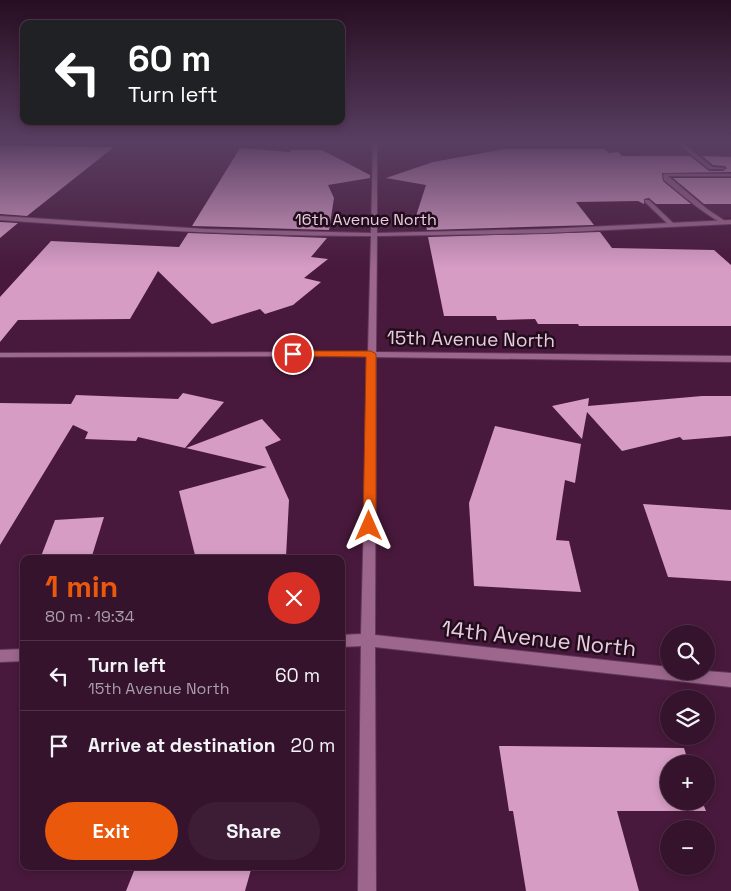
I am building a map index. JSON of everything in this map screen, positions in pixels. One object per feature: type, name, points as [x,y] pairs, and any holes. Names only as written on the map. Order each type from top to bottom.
[{"type":"street","points":[[367,891],[368,640],[374,185]]},
{"type":"street","points":[[673,185],[723,222]]},
{"type":"street","points":[[647,201],[671,224]]},
{"type":"street","name":"16th Avenue North","points":[[0,218],[166,228],[373,234],[546,232],[731,222]]},
{"type":"street","name":"15th Avenue North","points":[[0,355],[371,354],[731,359]]},
{"type":"street","name":"14th Avenue North","points":[[345,641],[368,640],[731,680]]},
{"type":"street","points":[[0,656],[20,655]]},
{"type":"shaded area","points":[[675,185],[731,185],[731,217],[714,218]]},
{"type":"building","points":[[0,185],[67,185],[27,216],[0,214]]},
{"type":"building","points":[[217,185],[331,185],[328,185],[334,198],[329,230],[192,226]]},
{"type":"building","points":[[424,185],[667,185],[691,204],[656,204],[649,198],[644,199],[644,204],[638,201],[576,202],[594,225],[427,230],[424,216],[416,216],[426,185]]},
{"type":"building","points":[[681,185],[731,185],[731,204],[704,204]]},
{"type":"building","points":[[0,222],[18,223],[0,238]]},
{"type":"building","points":[[600,232],[612,248],[714,250],[731,265],[731,326],[579,326],[578,324],[538,324],[535,319],[497,320],[496,316],[444,316],[428,237]]},
{"type":"building","points":[[188,233],[327,238],[311,257],[328,259],[304,278],[321,282],[293,305],[265,314],[260,309],[212,324],[158,271],[130,319],[18,320],[0,342],[0,297],[51,241],[179,247]]},
{"type":"building","points":[[183,393],[224,402],[185,448],[138,437],[136,441],[85,439],[88,432],[73,425],[0,545],[0,403],[71,404],[76,395],[178,399]]},
{"type":"building","points":[[702,396],[731,396],[731,436],[683,440],[680,437],[622,451],[587,412],[582,439],[552,406],[589,398],[588,406]]},
{"type":"building","points":[[262,419],[281,440],[265,447],[289,500],[286,555],[195,555],[179,491],[267,467],[186,448]]},
{"type":"building","points":[[495,426],[581,444],[575,483],[565,480],[556,540],[569,541],[581,592],[474,586],[469,503]]},
{"type":"building","points":[[643,504],[731,510],[731,581],[668,577]]},
{"type":"building","points":[[104,517],[92,555],[42,555],[55,520]]},
{"type":"building","points":[[499,746],[684,748],[686,755],[660,755],[660,810],[706,811],[617,811],[639,891],[526,891],[513,811],[509,811]]},
{"type":"building","points":[[134,870],[251,870],[245,891],[126,891]]},
{"type":"route","points":[[293,354],[371,354],[369,526]]}]
